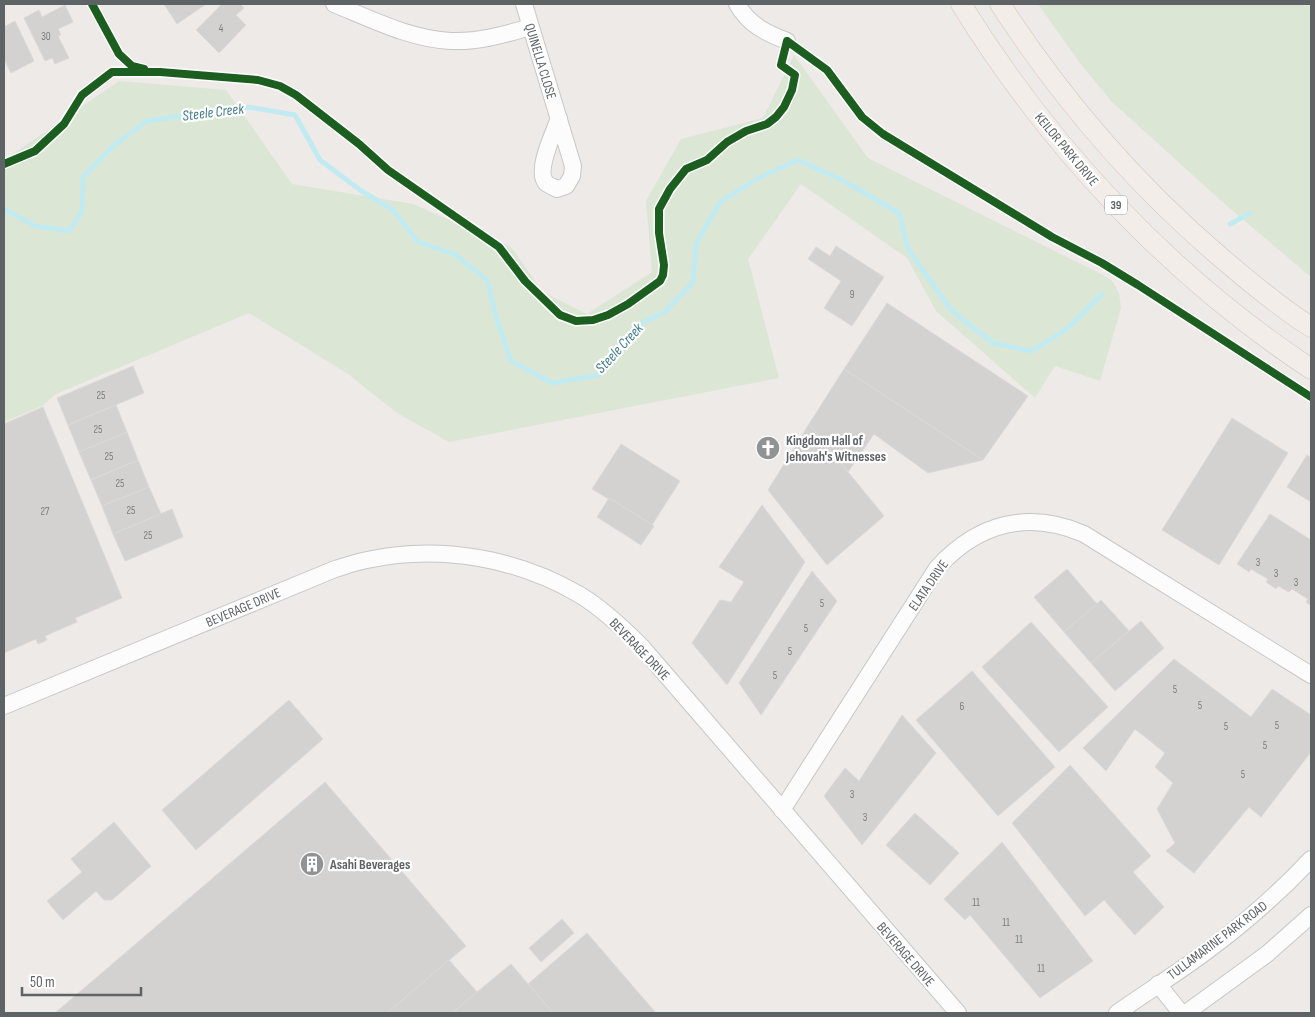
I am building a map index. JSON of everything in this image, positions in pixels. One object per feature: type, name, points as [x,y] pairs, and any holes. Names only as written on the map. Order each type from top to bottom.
[{"type":"main road","name":"KEILOR PARK DRIVE","points":[[961,4],[1022,96],[1110,200],[1218,300],[1311,369]]},
{"type":"main road","name":"39","points":[[1000,4],[1033,53],[1084,120],[1166,209],[1276,303],[1311,327]]},
{"type":"street","points":[[334,4],[402,32],[450,41],[481,39],[530,27]]},
{"type":"street","name":"QUINELLA CLOSE","points":[[524,4],[559,118]]},
{"type":"street","points":[[737,4],[753,24],[769,34],[788,41]]},
{"type":"street","name":"ELATA DRIVE","points":[[782,810],[937,568],[963,543],[977,535],[1007,525],[1022,523],[1054,524],[1084,534],[1311,675]]},
{"type":"street","name":"BEVERAGE DRIVE","points":[[4,706],[334,569],[368,560],[400,555],[434,553],[494,560],[538,575],[580,596],[604,612],[641,646],[958,1013]]},
{"type":"street","name":"TULLAMARINE PARK ROAD","points":[[1117,1013],[1241,925],[1311,859]]},
{"type":"street","points":[[1186,1013],[1247,970],[1290,936],[1311,915]]},
{"type":"street","points":[[1158,984],[1181,1013]]},
{"type":"green space","points":[[1038,4],[1311,4],[1311,277],[1227,206],[1111,101],[1080,63]]},
{"type":"green space","points":[[794,55],[868,158],[1107,277],[1113,282],[1119,293],[1121,308],[1100,381],[1055,366],[1035,398],[936,311],[907,258],[801,184],[748,259],[779,378],[449,442],[397,413],[348,374],[249,313],[56,394],[42,406],[4,422],[4,160],[119,81],[226,90],[292,184],[413,204],[511,247],[543,292],[587,314],[652,272],[646,201],[681,139],[763,118]]},
{"type":"building","points":[[164,4],[206,4],[177,24]]},
{"type":"building","points":[[222,4],[240,4],[244,8],[236,15],[246,25],[219,53],[196,30]]},
{"type":"building","points":[[65,5],[73,22],[58,29],[61,35],[58,36],[69,58],[55,64],[52,58],[45,61],[24,18],[39,10],[42,17]]},
{"type":"building","points":[[15,21],[34,61],[11,73],[4,59],[4,27]]},
{"type":"building","points":[[836,246],[884,277],[852,326],[824,308],[841,281],[808,259],[816,247],[830,256]]},
{"type":"building","points":[[887,303],[1028,396],[983,460],[844,369]]},
{"type":"building","points":[[133,366],[144,393],[68,425],[57,398]]},
{"type":"building","points":[[844,369],[983,460],[928,473],[874,434],[848,472],[809,424]]},
{"type":"building","points":[[116,405],[127,432],[79,452],[68,425]]},
{"type":"building","points":[[43,407],[122,598],[75,618],[77,622],[45,636],[47,640],[38,644],[36,639],[4,653],[4,424]]},
{"type":"building","points":[[1232,418],[1288,453],[1219,565],[1162,530]]},
{"type":"building","points":[[809,424],[884,516],[827,565],[768,490]]},
{"type":"building","points":[[127,432],[138,460],[91,480],[79,452]]},
{"type":"building","points":[[621,444],[680,481],[652,525],[592,489]]},
{"type":"building","points":[[1307,455],[1311,458],[1311,502],[1287,487]]},
{"type":"building","points":[[138,460],[149,487],[102,506],[91,480]]},
{"type":"building","points":[[149,487],[161,514],[113,534],[102,506]]},
{"type":"building","points":[[609,498],[654,526],[641,545],[597,517]]},
{"type":"building","points":[[762,505],[805,562],[727,685],[692,643],[720,600],[731,602],[744,582],[719,567]]},
{"type":"building","points":[[172,509],[183,537],[125,561],[113,534]]},
{"type":"building","points":[[1270,514],[1311,540],[1311,606],[1306,602],[1308,599],[1292,589],[1289,592],[1278,586],[1276,589],[1266,582],[1268,579],[1251,569],[1249,572],[1237,564]]},
{"type":"building","points":[[1067,569],[1097,604],[1064,632],[1034,597]]},
{"type":"building","points":[[812,571],[837,601],[761,715],[739,683]]},
{"type":"building","points":[[1101,600],[1129,631],[1091,663],[1064,632]]},
{"type":"building","points":[[1141,621],[1164,648],[1115,691],[1091,663]]},
{"type":"building","points":[[1031,622],[1108,707],[1059,752],[982,667]]},
{"type":"building","points":[[1174,659],[1251,717],[1272,689],[1311,715],[1311,752],[1261,817],[1249,807],[1194,873],[1166,851],[1175,843],[1157,809],[1173,783],[1155,767],[1165,753],[1135,729],[1106,771],[1083,748]]},
{"type":"building","points":[[972,671],[1055,767],[998,816],[916,720]]},
{"type":"building","points":[[289,700],[323,739],[196,850],[162,810]]},
{"type":"building","points":[[902,715],[936,753],[862,845],[824,796],[845,768],[859,781]]},
{"type":"building","points":[[1070,765],[1151,856],[1133,872],[1164,907],[1135,935],[1104,900],[1085,916],[1012,823]]},
{"type":"building","name":"Asahi Beverages","points":[[325,782],[466,946],[387,1013],[55,1013]]},
{"type":"building","points":[[915,813],[959,853],[930,885],[886,845]]},
{"type":"building","points":[[114,822],[151,866],[112,900],[104,900],[96,891],[63,920],[47,901],[82,872],[71,859]]},
{"type":"building","points":[[1002,842],[1093,961],[1040,998],[970,915],[965,920],[944,899]]},
{"type":"building","points":[[562,919],[574,933],[541,962],[529,948]]},
{"type":"building","points":[[587,933],[656,1013],[553,1013],[528,984]]},
{"type":"building","points":[[449,960],[477,992],[452,1013],[387,1013]]},
{"type":"building","points":[[511,964],[553,1013],[452,1013],[477,992]]},
{"type":"waterway","name":"Steele Creek","points":[[4,209],[35,226],[69,231],[82,211],[83,177],[111,148],[146,121],[248,107],[295,115],[320,160],[360,190],[393,210],[418,242],[454,254],[487,280],[497,320],[511,361],[552,383],[599,375],[643,322],[665,312],[693,282],[696,244],[720,202],[758,178],[798,160],[840,179],[899,213],[908,249],[952,311],[993,343],[1032,351],[1068,328],[1102,294]]},
{"type":"waterway","name":"Steele Creek","points":[[1230,224],[1250,213]]},
{"type":"cycle path","points":[[92,4],[119,54],[132,66],[144,69]]},
{"type":"cycle path","points":[[4,164],[35,151],[64,124],[82,95],[112,72],[160,72],[258,80],[280,86],[296,95],[359,144],[388,170],[499,247],[525,281],[560,315],[576,321],[593,320],[608,315],[628,304],[660,281],[664,265],[659,233],[659,209],[670,189],[686,169],[707,160],[727,142],[746,131],[767,124],[784,107],[792,90],[795,75],[781,65],[787,41],[827,70],[862,117],[883,134],[1052,237],[1102,263],[1138,285],[1311,397]]},
{"type":"place","name":"Kingdom Hall of Jehovah's Witnesses","points":[[768,448]]},
{"type":"place","name":"Asahi Beverages","points":[[312,864]]}]
